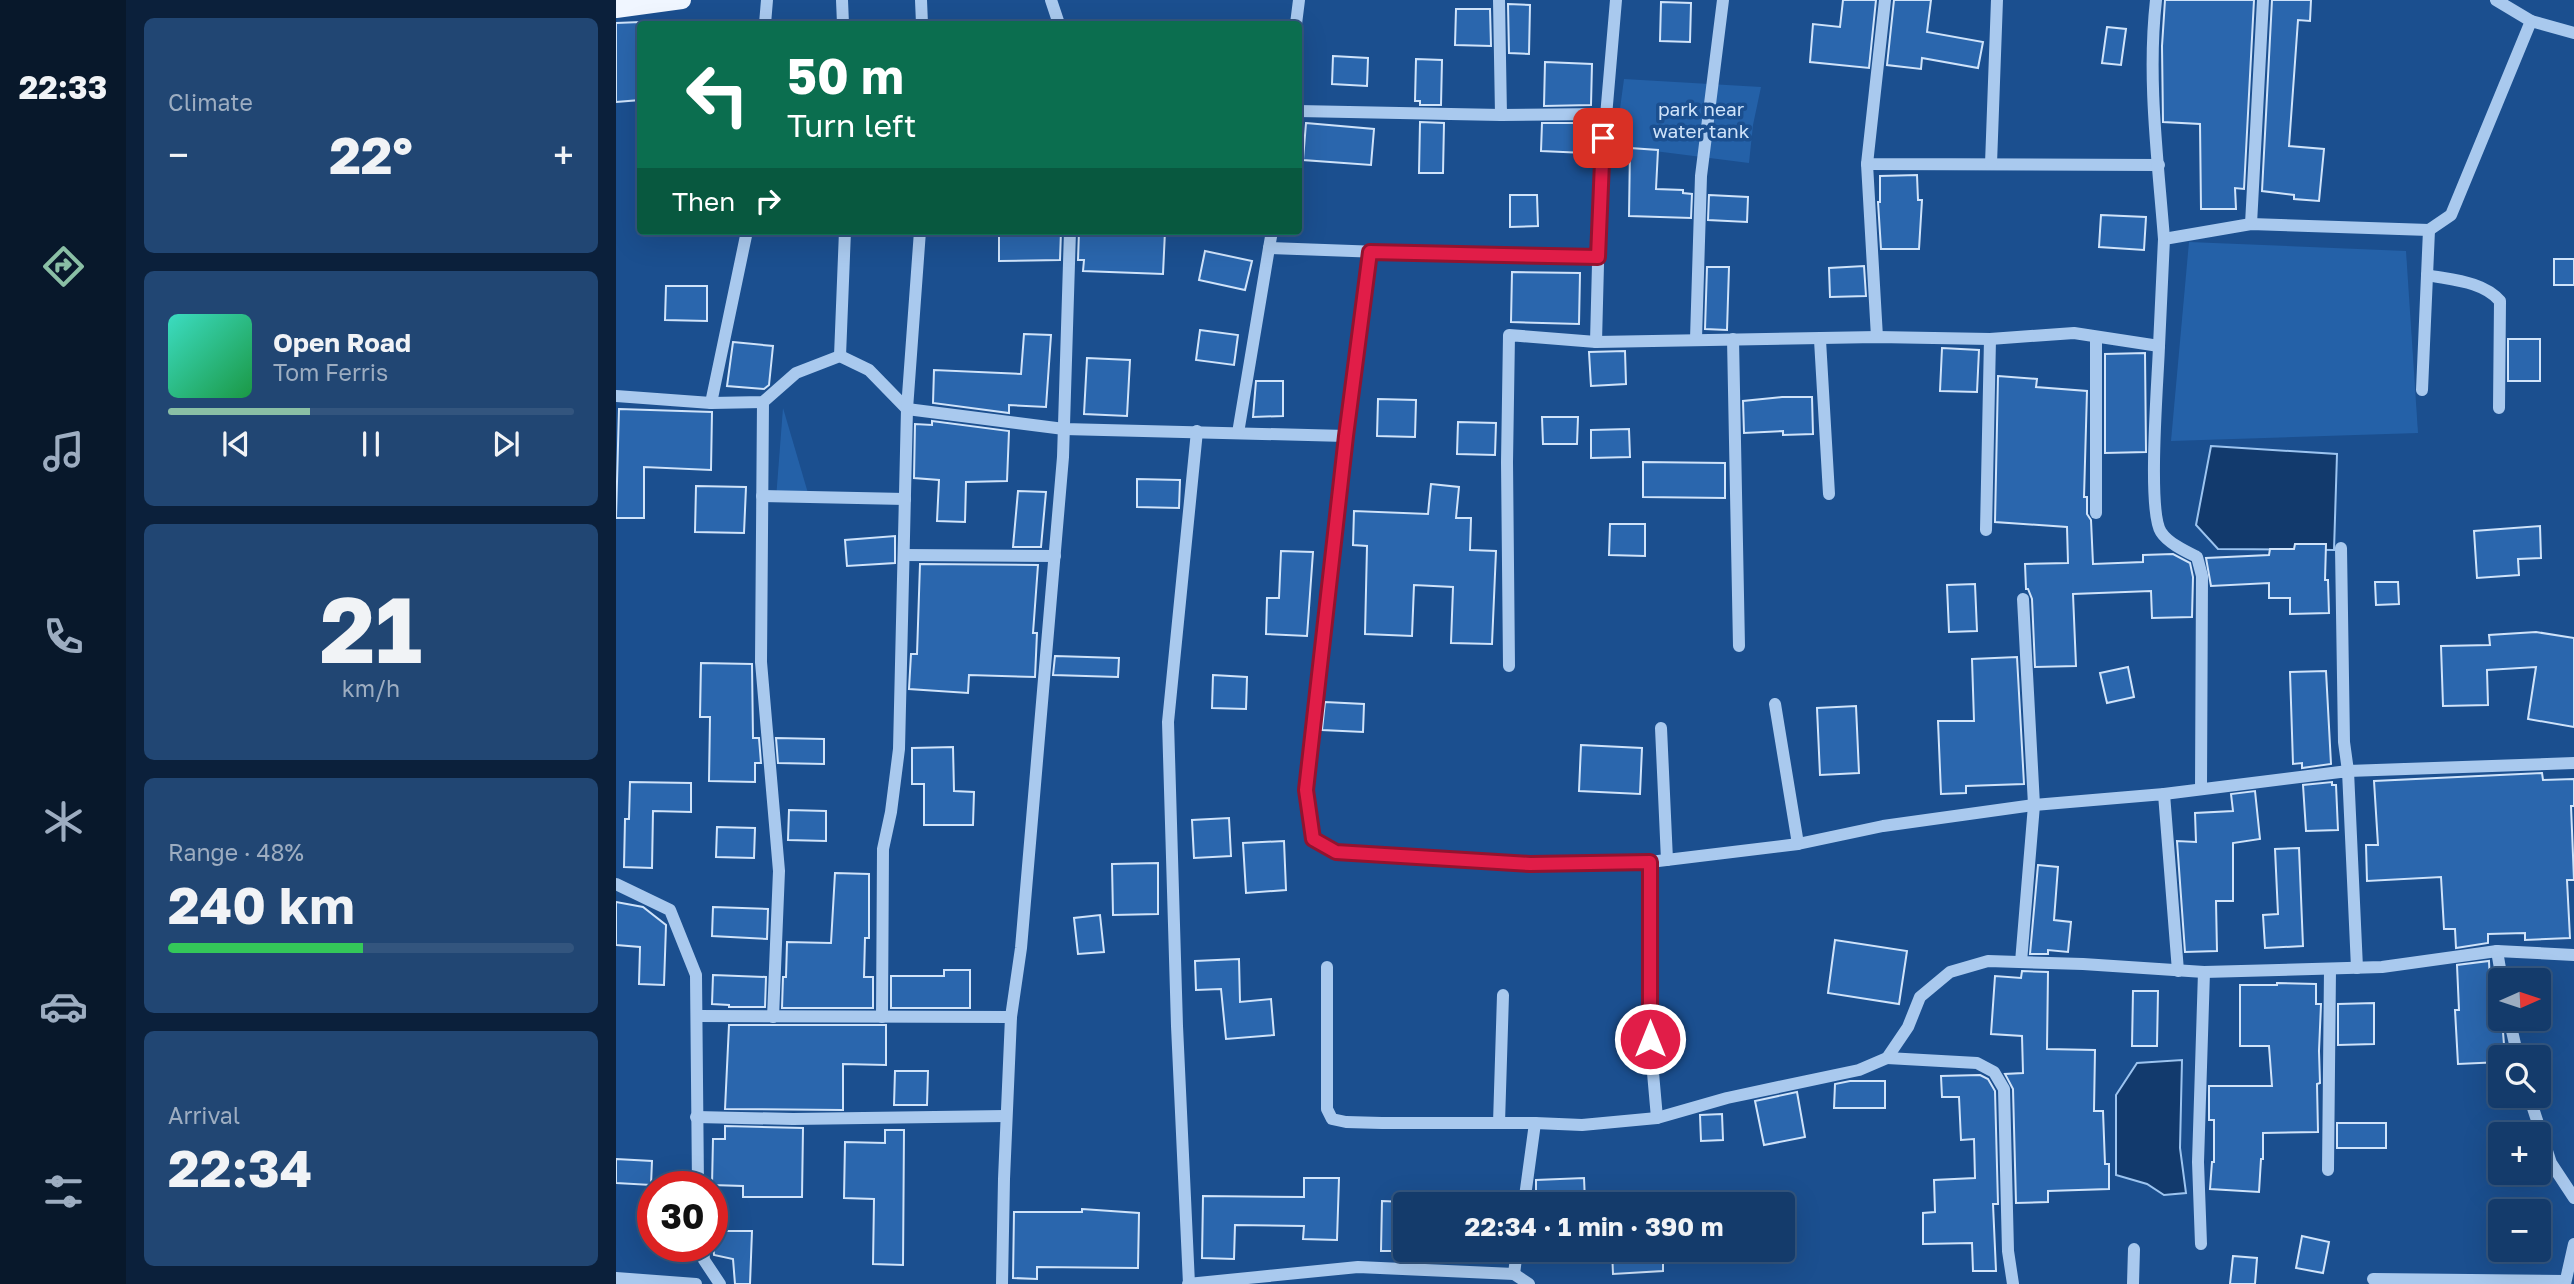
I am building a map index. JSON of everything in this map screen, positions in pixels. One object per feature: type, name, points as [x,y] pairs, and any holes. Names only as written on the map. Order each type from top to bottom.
[{"type":"main road","points":[[616,9],[682,0]]},
{"type":"street","points":[[765,21],[767,0]]},
{"type":"street","points":[[842,0],[843,21]]},
{"type":"street","points":[[921,0],[922,21]]},
{"type":"street","points":[[1051,0],[1058,21]]},
{"type":"street","points":[[1296,21],[1299,0]]},
{"type":"street","points":[[1499,0],[1500,115]]},
{"type":"street","points":[[1597,342],[1600,186],[1616,0]]},
{"type":"street","points":[[1696,339],[1702,176],[1723,0]]},
{"type":"street","points":[[1877,337],[1867,164],[1885,0]]},
{"type":"street","points":[[1991,164],[1997,0]]},
{"type":"street","points":[[2156,0],[2152,33],[2153,86],[2164,239],[2154,503],[2160,532],[2197,557],[2202,576],[2201,789]]},
{"type":"street","points":[[2251,224],[2263,0]]},
{"type":"street","points":[[2496,0],[2531,21],[2574,33]]},
{"type":"street","points":[[2164,239],[2251,224],[2429,230],[2451,215],[2531,21]]},
{"type":"street","points":[[1302,111],[1605,114]]},
{"type":"street","points":[[1867,164],[2158,165]]},
{"type":"street","points":[[2422,390],[2429,230]]},
{"type":"street","points":[[711,403],[746,235]]},
{"type":"street","points":[[840,356],[845,235]]},
{"type":"street","points":[[882,1017],[883,849],[899,749],[907,409],[920,235]]},
{"type":"street","points":[[1002,1284],[1011,1017],[1021,948],[1055,556],[1064,429],[1070,235]]},
{"type":"street","points":[[1238,433],[1271,235]]},
{"type":"street","points":[[1269,248],[1598,257]]},
{"type":"street","points":[[1370,252],[1306,790],[1313,839],[1336,852],[1530,864],[1650,862],[1798,844],[1883,826],[2034,805],[2164,794],[2348,771],[2574,763]]},
{"type":"street","points":[[2427,275],[2492,291],[2500,301],[2499,408]]},
{"type":"street","points":[[1509,666],[1509,335],[1597,342],[1877,337],[1990,339],[2074,334],[2160,346]]},
{"type":"street","points":[[2096,337],[2096,513]]},
{"type":"street","points":[[1733,339],[1739,646]]},
{"type":"street","points":[[1986,530],[1990,339]]},
{"type":"street","points":[[1820,340],[1829,494]]},
{"type":"street","points":[[616,396],[711,403],[763,402],[796,373],[840,356],[870,370],[907,409],[1064,429],[1346,436]]},
{"type":"street","points":[[763,402],[761,662],[779,871],[774,1017]]},
{"type":"street","points":[[1197,431],[1168,722],[1188,1284],[1320,1278],[1358,1267],[1514,1274],[1529,1284]]},
{"type":"street","points":[[762,496],[905,499]]},
{"type":"street","points":[[2341,548],[2344,742],[2348,771],[2357,968]]},
{"type":"street","points":[[904,555],[1055,556]]},
{"type":"street","points":[[2021,962],[2034,805],[2023,599]]},
{"type":"street","points":[[1775,704],[1798,844]]},
{"type":"street","points":[[1661,728],[1667,860]]},
{"type":"street","points":[[2164,794],[2178,971]]},
{"type":"street","points":[[1650,862],[1650,1039],[1657,1118]]},
{"type":"street","points":[[616,884],[670,910],[696,975],[698,1171]]},
{"type":"street","points":[[2497,951],[2500,968]]},
{"type":"street","points":[[1887,1058],[1908,1027],[1920,997],[1950,972],[1988,961],[2204,972],[2357,968],[2497,951],[2574,955]]},
{"type":"street","points":[[1327,967],[1327,1109],[1332,1119],[1346,1122],[1582,1125],[1657,1118],[1727,1098],[1859,1070],[1887,1058],[1977,1063],[1994,1072],[2004,1089],[2008,1251],[2013,1284]]},
{"type":"street","points":[[2328,1170],[2330,969]]},
{"type":"street","points":[[2201,1244],[2198,1162],[2204,972]]},
{"type":"street","points":[[1499,1123],[1503,995]]},
{"type":"street","points":[[697,1016],[1011,1017]]},
{"type":"street","points":[[2533,1108],[2552,1163],[2574,1198]]},
{"type":"street","points":[[696,1117],[793,1119],[1006,1116]]},
{"type":"street","points":[[1526,1192],[1535,1123]]},
{"type":"street","points":[[2373,1279],[2565,1283],[2574,1248]]},
{"type":"street","points":[[2133,1284],[2134,1249]]},
{"type":"street","points":[[616,1278],[696,1284],[703,1262]]},
{"type":"street","points":[[705,1262],[720,1284]]},
{"type":"street","points":[[1514,1274],[1516,1262]]},
{"type":"green space","name":"park near water tank","points":[[1624,79],[1761,87],[1749,163],[1615,146]]},
{"type":"green space","points":[[2189,242],[2406,251],[2418,433],[2171,441]]},
{"type":"green space","points":[[783,408],[810,500],[776,499]]},
{"type":"shaded area","points":[[2211,446],[2337,454],[2334,550],[2218,549],[2196,525]]},
{"type":"shaded area","points":[[2182,1060],[2180,1148],[2186,1193],[2164,1195],[2147,1184],[2116,1175],[2116,1095],[2137,1063]]},
{"type":"building","points":[[1843,0],[1876,0],[1869,68],[1810,62],[1813,24],[1840,27]]},
{"type":"building","points":[[1894,0],[1931,0],[1927,32],[1983,42],[1978,68],[1922,58],[1921,69],[1887,65]]},
{"type":"building","points":[[2165,0],[2254,0],[2244,189],[2235,188],[2236,209],[2201,209],[2200,124],[2163,122],[2162,46]]},
{"type":"building","points":[[2272,0],[2311,0],[2310,21],[2298,20],[2289,146],[2324,149],[2319,201],[2294,199],[2294,195],[2262,191]]},
{"type":"building","points":[[1661,2],[1691,3],[1690,42],[1660,41]]},
{"type":"building","points":[[1508,4],[1530,5],[1529,54],[1509,53]]},
{"type":"building","points":[[1456,9],[1490,9],[1491,46],[1455,45]]},
{"type":"building","points":[[637,22],[637,100],[616,102],[616,23]]},
{"type":"building","points":[[2107,27],[2126,29],[2121,65],[2102,63]]},
{"type":"building","points":[[1333,56],[1368,58],[1367,86],[1332,84]]},
{"type":"building","points":[[1416,59],[1442,60],[1441,105],[1420,105],[1420,101],[1415,101]]},
{"type":"building","points":[[1545,62],[1592,64],[1591,105],[1544,106]]},
{"type":"building","points":[[1420,122],[1444,123],[1443,173],[1419,173]]},
{"type":"building","points":[[1306,123],[1374,129],[1371,165],[1303,160]]},
{"type":"building","points":[[1542,123],[1586,123],[1585,153],[1541,151]]},
{"type":"building","points":[[1630,148],[1658,150],[1656,189],[1683,190],[1683,193],[1692,194],[1691,218],[1629,216]]},
{"type":"building","points":[[1917,175],[1918,200],[1922,200],[1919,249],[1881,249],[1878,202],[1880,176]]},
{"type":"building","points":[[1510,195],[1537,195],[1538,226],[1510,227]]},
{"type":"building","points":[[1709,195],[1748,197],[1747,222],[1708,220]]},
{"type":"building","points":[[2101,215],[2146,217],[2144,250],[2099,247]]},
{"type":"building","points":[[999,235],[1061,235],[1060,260],[999,261]]},
{"type":"building","points":[[1079,235],[1165,235],[1163,274],[1083,271],[1084,260],[1078,260]]},
{"type":"building","points":[[1205,251],[1252,261],[1245,290],[1199,280]]},
{"type":"building","points":[[2554,259],[2574,259],[2574,285],[2554,285]]},
{"type":"building","points":[[1864,266],[1866,296],[1830,297],[1829,268]]},
{"type":"building","points":[[1707,267],[1729,267],[1727,330],[1705,329]]},
{"type":"building","points":[[1512,272],[1580,273],[1579,324],[1511,322]]},
{"type":"building","points":[[666,286],[707,286],[707,321],[665,320]]},
{"type":"building","points":[[1200,330],[1238,335],[1234,365],[1196,360]]},
{"type":"building","points":[[1024,334],[1051,335],[1046,407],[1009,405],[1009,413],[933,403],[934,370],[1021,374]]},
{"type":"building","points":[[2508,339],[2540,339],[2540,381],[2508,381]]},
{"type":"building","points":[[733,342],[773,346],[769,385],[764,389],[727,386]]},
{"type":"building","points":[[1942,348],[1979,350],[1977,392],[1940,391]]},
{"type":"building","points":[[1625,351],[1626,384],[1591,386],[1589,352]]},
{"type":"building","points":[[2145,353],[2146,452],[2105,453],[2105,354]]},
{"type":"building","points":[[1087,358],[1130,360],[1127,416],[1084,414]]},
{"type":"building","points":[[1998,376],[2037,379],[2036,387],[2087,391],[2084,497],[2087,497],[2087,514],[2091,520],[2093,564],[2143,562],[2143,555],[2173,554],[2190,563],[2193,577],[2192,617],[2152,618],[2151,591],[2073,594],[2076,666],[2035,667],[2032,599],[2026,589],[2025,564],[2068,563],[2067,527],[1995,522]]},
{"type":"building","points":[[1256,381],[1283,381],[1283,416],[1253,417]]},
{"type":"building","points":[[1812,397],[1813,434],[1783,435],[1783,431],[1744,433],[1743,401]]},
{"type":"building","points":[[1378,399],[1416,400],[1415,437],[1377,436]]},
{"type":"building","points":[[619,409],[712,412],[711,470],[644,467],[644,518],[616,518]]},
{"type":"building","points":[[1542,417],[1578,417],[1577,444],[1543,444]]},
{"type":"building","points":[[932,421],[1009,431],[1007,481],[966,482],[965,522],[937,521],[939,480],[914,478],[915,424],[932,425]]},
{"type":"building","points":[[1458,422],[1496,423],[1495,455],[1457,454]]},
{"type":"building","points":[[1629,429],[1630,457],[1591,458],[1591,430]]},
{"type":"building","points":[[1643,462],[1725,463],[1725,498],[1643,497]]},
{"type":"building","points":[[1137,479],[1180,480],[1179,508],[1137,507]]},
{"type":"building","points":[[1431,484],[1459,487],[1456,518],[1471,518],[1470,550],[1496,551],[1492,644],[1451,643],[1453,587],[1414,585],[1412,636],[1365,634],[1367,546],[1353,545],[1354,511],[1428,514]]},
{"type":"building","points":[[696,486],[746,487],[744,533],[695,532]]},
{"type":"building","points":[[1018,491],[1046,492],[1041,547],[1013,547]]},
{"type":"building","points":[[1610,524],[1645,524],[1645,556],[1609,555]]},
{"type":"building","points":[[2540,526],[2541,558],[2518,559],[2519,575],[2477,578],[2474,531]]},
{"type":"building","points":[[895,536],[895,563],[847,566],[845,540]]},
{"type":"building","points":[[2295,544],[2326,544],[2325,580],[2328,580],[2329,613],[2290,614],[2290,598],[2269,598],[2269,583],[2211,586],[2206,558],[2269,555],[2270,549],[2294,549]]},
{"type":"building","points":[[1281,551],[1313,552],[1307,636],[1266,634],[1267,598],[1279,598]]},
{"type":"building","points":[[920,564],[1038,565],[1033,633],[1037,633],[1035,677],[969,675],[968,693],[909,689],[911,654],[917,654]]},
{"type":"building","points":[[2375,582],[2398,582],[2399,604],[2376,605]]},
{"type":"building","points":[[1975,584],[1977,631],[1949,632],[1947,585]]},
{"type":"building","points":[[2536,632],[2574,638],[2574,727],[2528,719],[2536,667],[2487,670],[2488,705],[2443,706],[2441,646],[2490,645],[2489,635]]},
{"type":"building","points":[[1055,656],[1119,658],[1118,677],[1053,675]]},
{"type":"building","points":[[2017,657],[2024,784],[1966,786],[1966,793],[1941,794],[1938,721],[1974,721],[1972,659]]},
{"type":"building","points":[[701,663],[752,664],[753,738],[759,738],[761,763],[755,763],[755,782],[709,781],[710,717],[700,717]]},
{"type":"building","points":[[2128,667],[2134,697],[2107,703],[2100,673]]},
{"type":"building","points":[[2326,671],[2331,764],[2302,768],[2302,763],[2293,764],[2290,672]]},
{"type":"building","points":[[1213,675],[1247,677],[1246,709],[1212,708]]},
{"type":"building","points":[[1325,702],[1364,704],[1363,732],[1322,730]]},
{"type":"building","points":[[1856,706],[1859,773],[1820,775],[1817,708]]},
{"type":"building","points":[[776,738],[824,739],[824,764],[778,763]]},
{"type":"building","points":[[1581,745],[1642,748],[1640,794],[1579,791]]},
{"type":"building","points":[[953,747],[954,791],[974,792],[973,825],[924,825],[924,784],[912,784],[912,748]]},
{"type":"building","points":[[2542,773],[2543,780],[2574,779],[2574,806],[2571,806],[2574,880],[2567,880],[2570,938],[2525,940],[2525,933],[2488,934],[2488,943],[2456,948],[2455,929],[2444,929],[2441,877],[2367,881],[2366,845],[2378,845],[2374,781]]},
{"type":"building","points":[[630,782],[691,783],[691,812],[653,811],[652,868],[624,867],[625,819],[629,819]]},
{"type":"building","points":[[2332,782],[2332,785],[2336,785],[2338,830],[2306,831],[2303,785]]},
{"type":"building","points":[[2255,791],[2260,839],[2233,843],[2233,901],[2216,901],[2217,951],[2185,952],[2177,841],[2196,842],[2195,813],[2233,811],[2231,794]]},
{"type":"building","points":[[789,810],[826,811],[826,841],[788,840]]},
{"type":"building","points":[[1229,818],[1231,856],[1194,858],[1192,820]]},
{"type":"building","points":[[717,827],[755,828],[754,858],[716,857]]},
{"type":"building","points":[[1284,841],[1286,890],[1246,893],[1243,843]]},
{"type":"building","points":[[2299,848],[2303,946],[2265,948],[2263,915],[2278,914],[2275,849]]},
{"type":"building","points":[[1158,863],[1158,914],[1113,915],[1112,864]]},
{"type":"building","points":[[2038,865],[2058,867],[2054,920],[2071,922],[2068,952],[2048,950],[2048,954],[2030,954]]},
{"type":"building","points":[[835,873],[869,874],[869,938],[865,938],[864,977],[873,977],[873,1008],[782,1008],[787,942],[831,943]]},
{"type":"building","points":[[616,902],[643,907],[666,925],[664,985],[639,984],[640,947],[616,945]]},
{"type":"building","points":[[713,907],[768,909],[767,939],[712,936]]},
{"type":"building","points":[[1100,915],[1104,952],[1078,954],[1074,918]]},
{"type":"building","points":[[1835,940],[1907,951],[1899,1004],[1828,993]]},
{"type":"building","points":[[1239,959],[1240,1002],[1271,999],[1274,1035],[1226,1039],[1221,989],[1196,990],[1195,961]]},
{"type":"building","points":[[2489,961],[2488,1031],[2503,1031],[2504,1045],[2488,1045],[2488,1063],[2458,1064],[2455,1010],[2459,1010],[2457,965]]},
{"type":"building","points":[[944,970],[970,970],[970,1008],[891,1008],[891,976],[944,976]]},
{"type":"building","points":[[2022,971],[2048,972],[2047,1049],[2095,1050],[2094,1111],[2103,1111],[2109,1189],[2048,1191],[2048,1202],[2016,1203],[2013,1089],[2005,1074],[2023,1073],[2022,1036],[1991,1034],[1995,976],[2021,978]]},
{"type":"building","points":[[713,975],[766,977],[765,1007],[712,1004]]},
{"type":"building","points":[[2316,984],[2316,1004],[2321,1004],[2320,1083],[2317,1084],[2318,1132],[2263,1133],[2259,1192],[2210,1189],[2214,1162],[2214,1120],[2209,1120],[2209,1086],[2272,1086],[2269,1046],[2240,1046],[2240,985]]},
{"type":"building","points":[[2133,991],[2158,991],[2157,1046],[2132,1046]]},
{"type":"building","points":[[2374,1003],[2374,1044],[2338,1045],[2338,1004]]},
{"type":"building","points":[[729,1025],[886,1025],[886,1065],[843,1064],[843,1110],[725,1109]]},
{"type":"building","points":[[895,1071],[928,1071],[927,1105],[894,1105]]},
{"type":"building","points":[[1980,1075],[1988,1079],[1995,1091],[1998,1204],[1993,1204],[1996,1271],[1973,1271],[1972,1243],[1923,1244],[1923,1213],[1935,1212],[1934,1180],[1975,1178],[1974,1139],[1961,1140],[1959,1097],[1942,1097],[1941,1076]]},
{"type":"building","points":[[1885,1081],[1885,1108],[1834,1108],[1835,1084]]},
{"type":"building","points":[[1797,1092],[1805,1137],[1764,1145],[1755,1101]]},
{"type":"building","points":[[1722,1114],[1723,1140],[1701,1141],[1700,1115]]},
{"type":"building","points":[[2337,1123],[2386,1123],[2386,1148],[2337,1148]]},
{"type":"building","points":[[725,1126],[803,1128],[802,1197],[743,1197],[743,1186],[728,1186],[728,1171],[712,1171],[713,1139],[725,1139]]},
{"type":"building","points":[[885,1130],[904,1130],[903,1265],[873,1264],[874,1199],[844,1198],[845,1142],[885,1143]]},
{"type":"building","points":[[616,1159],[652,1161],[652,1171],[637,1171],[637,1184],[616,1183]]},
{"type":"building","points":[[1304,1178],[1339,1178],[1337,1240],[1303,1239],[1304,1226],[1235,1225],[1234,1259],[1202,1258],[1203,1196],[1304,1197]]},
{"type":"building","points":[[1584,1178],[1585,1192],[1536,1192],[1536,1180]]},
{"type":"building","points":[[1382,1201],[1393,1202],[1393,1251],[1381,1251]]},
{"type":"building","points":[[1082,1209],[1139,1213],[1138,1268],[1037,1267],[1037,1279],[1013,1278],[1014,1212],[1082,1212]]},
{"type":"building","points":[[728,1231],[752,1231],[750,1284],[735,1284],[733,1259],[728,1258]]},
{"type":"building","points":[[2302,1236],[2329,1242],[2323,1273],[2296,1268]]},
{"type":"building","points":[[2233,1256],[2257,1258],[2255,1284],[2230,1284]]},
{"type":"building","points":[[1612,1262],[1663,1262],[1663,1271],[1613,1274]]},
{"type":"route","points":[[1603,138],[1598,257],[1370,252],[1306,790],[1313,839],[1336,852],[1530,864],[1650,862],[1650,1039]]}]
